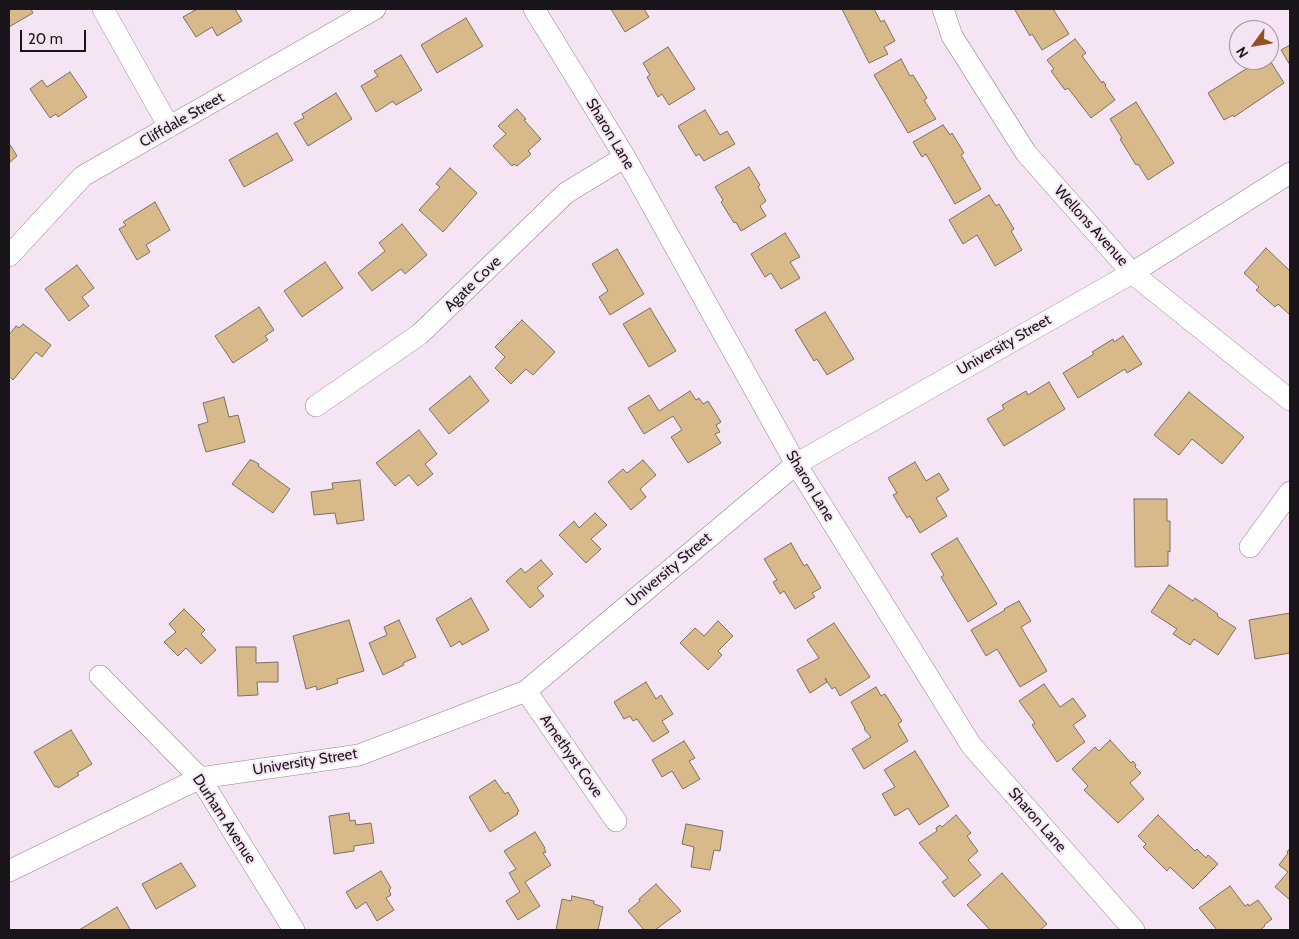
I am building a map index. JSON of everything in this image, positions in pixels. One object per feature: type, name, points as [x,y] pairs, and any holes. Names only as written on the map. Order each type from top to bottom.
[{"type":"street","points":[[103,9],[169,127]]},
{"type":"street","name":"Cliffdale Street","points":[[9,256],[83,176],[375,9]]},
{"type":"street","name":"Sharon Lane","points":[[534,9],[625,157],[796,464],[971,745],[1134,930]]},
{"type":"street","name":"Wellons Avenue","points":[[943,9],[952,36],[1026,153],[1132,273],[1290,400]]},
{"type":"street","name":"Agate Cove","points":[[316,406],[420,334],[566,193],[625,157]]},
{"type":"street","name":"University Street","points":[[9,871],[200,778],[359,755],[526,691],[796,464],[1132,273],[1290,173]]},
{"type":"street","points":[[1250,547],[1290,492]]},
{"type":"street","name":"Durham Avenue","points":[[100,676],[200,778],[294,930]]},
{"type":"street","name":"Amethyst Cove","points":[[526,691],[616,820]]},
{"type":"building","points":[[9,9],[31,9],[33,13],[9,27]]},
{"type":"building","points":[[197,9],[235,9],[242,21],[217,36],[212,27],[196,37],[183,17]]},
{"type":"building","points":[[611,9],[644,9],[649,17],[625,32]]},
{"type":"building","points":[[842,9],[874,9],[881,22],[884,20],[895,41],[884,47],[888,54],[869,63]]},
{"type":"building","points":[[1053,9],[1069,34],[1042,50],[1032,34],[1030,36],[1015,10]]},
{"type":"building","points":[[466,18],[483,46],[437,73],[421,45]]},
{"type":"building","points":[[1075,39],[1086,53],[1082,56],[1102,83],[1103,81],[1106,85],[1115,100],[1091,118],[1068,88],[1065,90],[1051,71],[1054,69],[1047,60]]},
{"type":"building","points":[[1290,45],[1290,65],[1281,50]]},
{"type":"building","points":[[668,47],[695,89],[669,105],[662,94],[658,97],[647,77],[650,75],[643,63]]},
{"type":"building","points":[[401,55],[422,90],[396,105],[393,101],[376,112],[361,86],[378,76],[374,71]]},
{"type":"building","points":[[901,59],[910,76],[913,75],[927,98],[924,100],[936,119],[908,133],[874,75]]},
{"type":"building","points":[[1244,70],[1276,70],[1284,83],[1234,117],[1233,115],[1224,120],[1208,93]]},
{"type":"building","points":[[70,72],[87,97],[58,117],[56,114],[50,118],[30,89],[42,80],[47,87]]},
{"type":"building","points":[[336,93],[352,119],[308,146],[294,123],[304,118],[302,114]]},
{"type":"building","points":[[1136,102],[1174,163],[1148,180],[1138,164],[1136,165],[1110,119]]},
{"type":"building","points":[[517,109],[541,139],[528,151],[531,154],[517,166],[514,164],[512,166],[493,146],[506,134],[498,126]]},
{"type":"building","points":[[705,110],[720,135],[727,131],[735,144],[704,161],[699,154],[696,156],[678,126]]},
{"type":"building","points":[[943,125],[950,135],[952,133],[964,153],[961,155],[981,189],[955,204],[926,154],[922,157],[913,142]]},
{"type":"building","points":[[277,133],[293,160],[244,187],[229,160]]},
{"type":"building","points":[[9,143],[17,156],[9,163]]},
{"type":"building","points":[[749,167],[760,185],[758,187],[766,201],[760,206],[766,216],[741,231],[721,202],[723,200],[715,187]]},
{"type":"building","points":[[450,168],[477,193],[443,232],[419,210],[440,187],[436,184]]},
{"type":"building","points":[[989,195],[996,206],[999,204],[1014,229],[1011,231],[1022,250],[995,266],[977,235],[963,244],[949,220]]},
{"type":"building","points":[[155,202],[170,230],[146,245],[150,252],[137,260],[119,229],[126,225],[123,222]]},
{"type":"building","points":[[402,224],[427,255],[405,274],[401,269],[372,291],[358,273],[385,251],[379,243]]},
{"type":"building","points":[[785,233],[800,257],[790,262],[800,278],[781,289],[771,273],[765,277],[751,254]]},
{"type":"building","points":[[1266,248],[1290,271],[1290,315],[1278,304],[1275,307],[1256,290],[1259,287],[1244,273]]},
{"type":"building","points":[[617,249],[644,294],[610,315],[599,297],[608,291],[592,264]]},
{"type":"building","points":[[325,262],[343,288],[302,317],[284,291]]},
{"type":"building","points":[[77,265],[94,288],[82,297],[89,306],[69,321],[45,289]]},
{"type":"building","points":[[259,307],[274,330],[265,336],[268,340],[233,363],[215,336]]},
{"type":"building","points":[[650,308],[676,351],[649,367],[623,324]]},
{"type":"building","points":[[825,312],[854,359],[827,375],[817,359],[814,361],[795,330]]},
{"type":"building","points":[[522,320],[555,352],[533,375],[526,369],[511,384],[495,368],[505,357],[495,347]]},
{"type":"building","points":[[23,324],[51,345],[42,357],[36,352],[13,380],[9,376],[9,335],[16,326],[19,328]]},
{"type":"building","points":[[1123,336],[1142,364],[1127,373],[1125,369],[1078,398],[1063,373],[1094,354],[1092,352],[1113,339],[1114,342]]},
{"type":"building","points":[[470,376],[489,401],[449,434],[429,409]]},
{"type":"building","points":[[1049,382],[1065,409],[1004,446],[987,419],[1004,409],[1002,405],[1026,391],[1028,395]]},
{"type":"building","points":[[690,391],[696,400],[699,398],[703,404],[708,401],[721,422],[716,425],[720,432],[715,434],[721,443],[688,463],[671,437],[682,430],[673,416],[644,434],[628,408],[649,395],[659,411]]},
{"type":"building","points":[[1189,392],[1244,437],[1222,464],[1192,439],[1179,455],[1154,435]]},
{"type":"building","points":[[224,397],[229,417],[238,415],[245,442],[206,452],[198,425],[208,422],[203,403]]},
{"type":"building","points":[[419,430],[437,454],[425,464],[433,474],[418,486],[409,475],[395,486],[376,463]]},
{"type":"building","points":[[250,460],[259,464],[258,466],[290,489],[273,513],[232,484]]},
{"type":"building","points":[[643,460],[656,475],[640,489],[646,497],[631,510],[608,482],[623,469],[627,473]]},
{"type":"building","points":[[915,462],[926,481],[939,473],[949,490],[936,498],[947,516],[920,533],[910,516],[907,518],[893,495],[897,493],[888,478]]},
{"type":"building","points":[[360,480],[364,520],[337,524],[335,513],[314,515],[311,492],[333,489],[332,483]]},
{"type":"building","points":[[1134,499],[1167,499],[1167,521],[1170,521],[1168,566],[1135,567]]},
{"type":"building","points":[[595,513],[607,525],[591,539],[601,549],[586,563],[559,535],[574,521],[579,528]]},
{"type":"building","points":[[957,538],[997,604],[968,622],[941,577],[944,575],[931,554]]},
{"type":"building","points":[[791,543],[804,566],[807,564],[821,588],[812,593],[815,597],[795,609],[784,591],[780,594],[773,582],[777,580],[764,559]]},
{"type":"building","points":[[541,560],[553,574],[537,588],[544,596],[530,608],[506,581],[521,568],[525,573]]},
{"type":"building","points":[[1169,585],[1193,601],[1195,598],[1218,614],[1217,616],[1236,628],[1218,655],[1194,639],[1190,645],[1173,634],[1177,629],[1151,612]]},
{"type":"building","points":[[471,598],[489,630],[462,645],[460,641],[451,647],[436,619]]},
{"type":"building","points":[[1019,601],[1031,621],[1021,627],[1047,671],[1020,687],[997,649],[986,656],[971,630]]},
{"type":"building","points":[[184,609],[205,630],[201,634],[216,650],[201,664],[186,648],[178,656],[164,642],[176,632],[169,624]]},
{"type":"building","points":[[1290,613],[1290,653],[1255,659],[1249,620]]},
{"type":"building","points":[[349,620],[364,671],[337,679],[338,683],[317,690],[316,686],[306,689],[293,636]]},
{"type":"building","points":[[399,620],[416,657],[383,675],[369,643],[387,635],[384,627]]},
{"type":"building","points":[[718,621],[733,636],[718,651],[722,655],[708,670],[680,643],[695,628],[704,636]]},
{"type":"building","points":[[834,623],[870,677],[840,696],[835,687],[832,689],[825,678],[827,682],[810,693],[797,670],[819,658],[807,640]]},
{"type":"building","points":[[236,647],[256,647],[256,663],[278,662],[278,682],[257,682],[258,695],[238,696]]},
{"type":"building","points":[[646,682],[656,699],[661,695],[673,714],[662,721],[669,732],[653,742],[637,719],[633,721],[630,716],[624,719],[614,702]]},
{"type":"building","points":[[1044,684],[1060,707],[1073,698],[1086,716],[1073,725],[1085,742],[1057,762],[1032,725],[1035,723],[1019,701]]},
{"type":"building","points":[[876,687],[881,696],[885,694],[902,721],[898,724],[908,741],[864,769],[852,749],[871,737],[864,729],[851,702]]},
{"type":"building","points":[[71,730],[92,764],[58,788],[57,786],[55,787],[34,752]]},
{"type":"building","points":[[1110,740],[1131,763],[1133,761],[1136,765],[1135,767],[1141,773],[1130,783],[1144,799],[1118,823],[1084,790],[1088,786],[1072,769],[1095,747],[1099,751]]},
{"type":"building","points":[[684,741],[695,758],[689,761],[700,779],[683,789],[672,771],[662,777],[652,760]]},
{"type":"building","points":[[915,751],[949,806],[919,825],[908,808],[895,816],[882,794],[895,787],[884,770]]},
{"type":"building","points":[[495,780],[505,794],[508,792],[519,811],[518,814],[490,832],[469,797]]},
{"type":"building","points":[[349,813],[350,821],[355,820],[356,825],[371,823],[374,843],[354,846],[354,851],[334,854],[329,816]]},
{"type":"building","points":[[956,815],[971,833],[967,836],[978,851],[968,860],[981,875],[954,897],[942,882],[948,878],[919,843],[937,831],[936,828],[940,825],[942,827]]},
{"type":"building","points":[[1158,815],[1195,851],[1197,849],[1206,858],[1208,855],[1218,864],[1193,889],[1170,867],[1167,871],[1143,847],[1146,844],[1138,836]]},
{"type":"building","points":[[686,824],[723,831],[720,851],[714,850],[710,870],[691,867],[694,847],[682,844]]},
{"type":"building","points":[[535,832],[545,848],[546,852],[543,853],[551,865],[525,882],[540,906],[518,920],[506,901],[520,892],[509,873],[516,869],[504,851]]},
{"type":"building","points":[[1290,848],[1290,900],[1275,887],[1288,872],[1279,865]]},
{"type":"building","points":[[181,863],[196,886],[156,909],[142,884]]},
{"type":"building","points":[[381,871],[391,888],[389,890],[391,895],[386,898],[394,910],[377,921],[366,902],[356,909],[346,892]]},
{"type":"building","points":[[1002,873],[1047,924],[1040,930],[990,930],[967,905]]},
{"type":"building","points":[[656,884],[681,911],[655,930],[644,930],[628,911]]},
{"type":"building","points":[[1230,886],[1245,906],[1248,904],[1249,906],[1258,900],[1272,919],[1264,925],[1261,929],[1263,930],[1217,930],[1199,908]]},
{"type":"building","points":[[572,896],[594,901],[594,904],[603,907],[598,930],[556,930],[562,899],[571,901]]},
{"type":"building","points":[[117,907],[130,929],[79,930]]}]
